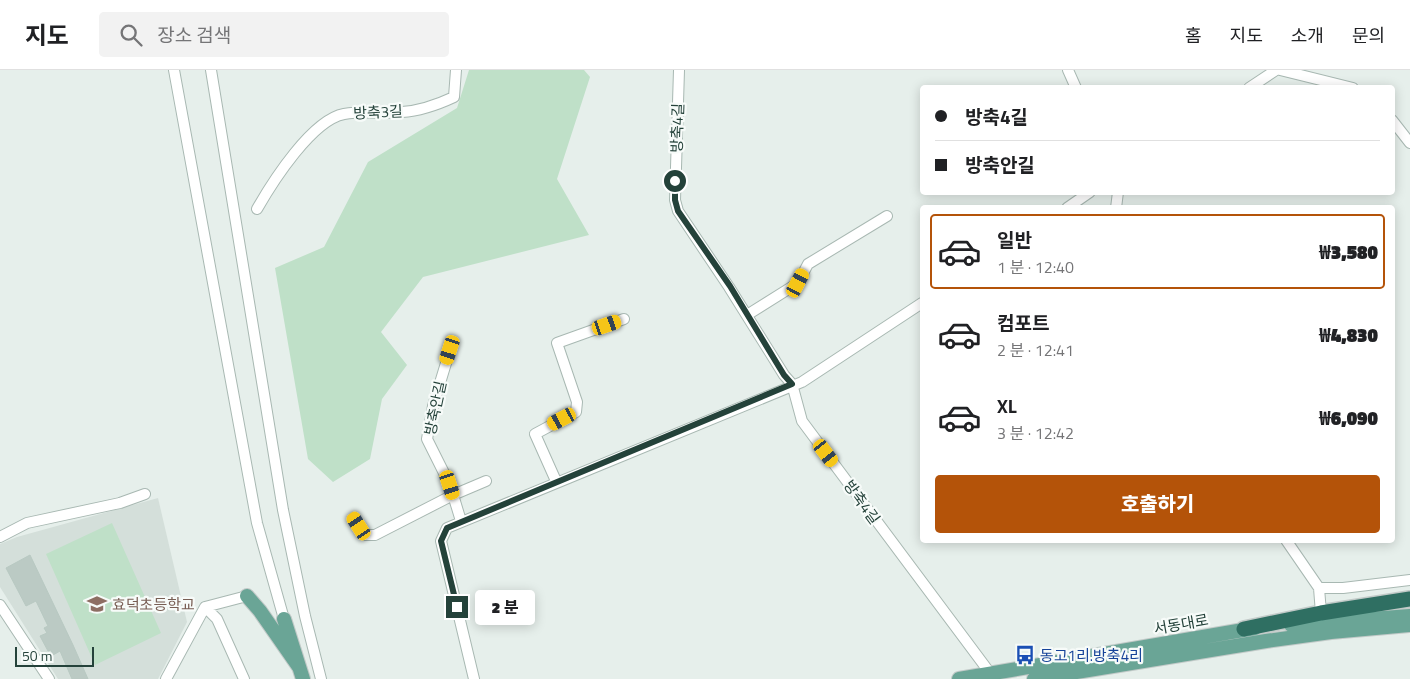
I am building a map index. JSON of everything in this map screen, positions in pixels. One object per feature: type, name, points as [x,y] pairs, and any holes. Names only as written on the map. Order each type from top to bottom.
[{"type":"highway","points":[[1244,629],[1322,613],[1410,599]]},
{"type":"main road","points":[[247,596],[260,611],[301,673]]},
{"type":"main road","name":"서동대로","points":[[959,679],[992,676],[1244,629],[1410,616]]},
{"type":"main road","points":[[284,620],[301,673]]},
{"type":"main road","name":"서동대로","points":[[1034,679],[1266,641],[1331,632],[1410,625]]},
{"type":"street","points":[[174,70],[257,523],[284,620]]},
{"type":"street","points":[[211,70],[283,510],[305,616],[321,679]]},
{"type":"street","name":"방축3길","points":[[257,209],[295,154],[326,122],[343,114],[404,112],[444,102],[454,97],[456,70]]},
{"type":"street","name":"방축4길","points":[[679,70],[675,200],[678,211],[784,375],[797,383],[802,421],[992,676]]},
{"type":"street","points":[[1068,70],[1075,85]]},
{"type":"street","points":[[1254,85],[1276,70]]},
{"type":"street","points":[[1280,70],[1341,85]]},
{"type":"street","points":[[1395,124],[1410,143]]},
{"type":"street","points":[[1071,205],[1086,195]]},
{"type":"street","points":[[747,315],[798,283],[808,264],[888,216]]},
{"type":"street","points":[[474,679],[441,541],[447,528],[797,383],[920,304]]},
{"type":"street","points":[[556,482],[535,434],[576,412],[577,402],[557,343],[624,319]]},
{"type":"street","name":"방축안길","points":[[450,350],[433,406],[427,439],[453,495],[461,521]]},
{"type":"street","points":[[354,518],[365,535],[375,536],[453,495],[486,481]]},
{"type":"street","points":[[0,537],[27,523],[120,503],[146,494]]},
{"type":"street","points":[[1288,543],[1319,588],[1322,613]]},
{"type":"street","points":[[1319,588],[1343,588],[1410,580]]},
{"type":"street","points":[[166,679],[204,607],[247,596]]},
{"type":"street","points":[[0,605],[49,679]]},
{"type":"street","points":[[204,607],[218,619],[244,679]]},
{"type":"shaded area","name":"효덕초등학교","points":[[158,498],[187,622],[158,679],[58,679],[0,587],[0,544],[17,537]]},
{"type":"green space","points":[[469,70],[584,70],[590,77],[557,179],[589,235],[423,277],[381,332],[407,365],[382,399],[370,459],[333,482],[308,459],[275,268],[324,247],[368,162],[457,108]]},
{"type":"green space","points":[[112,523],[161,633],[95,665],[46,554]]},
{"type":"building","points":[[30,555],[88,679],[72,679],[60,651],[53,655],[51,650],[48,651],[40,636],[47,633],[44,628],[48,626],[36,601],[26,606],[6,568]]},
{"type":"place","name":"효덕초등학교","points":[[97,604]]},
{"type":"place","name":"동고1리.방축4리","points":[[1025,655]]},
{"type":"route","points":[[457,607],[441,541],[447,528],[469,517],[792,384],[784,375],[730,286],[678,211],[675,200],[675,181]]}]
